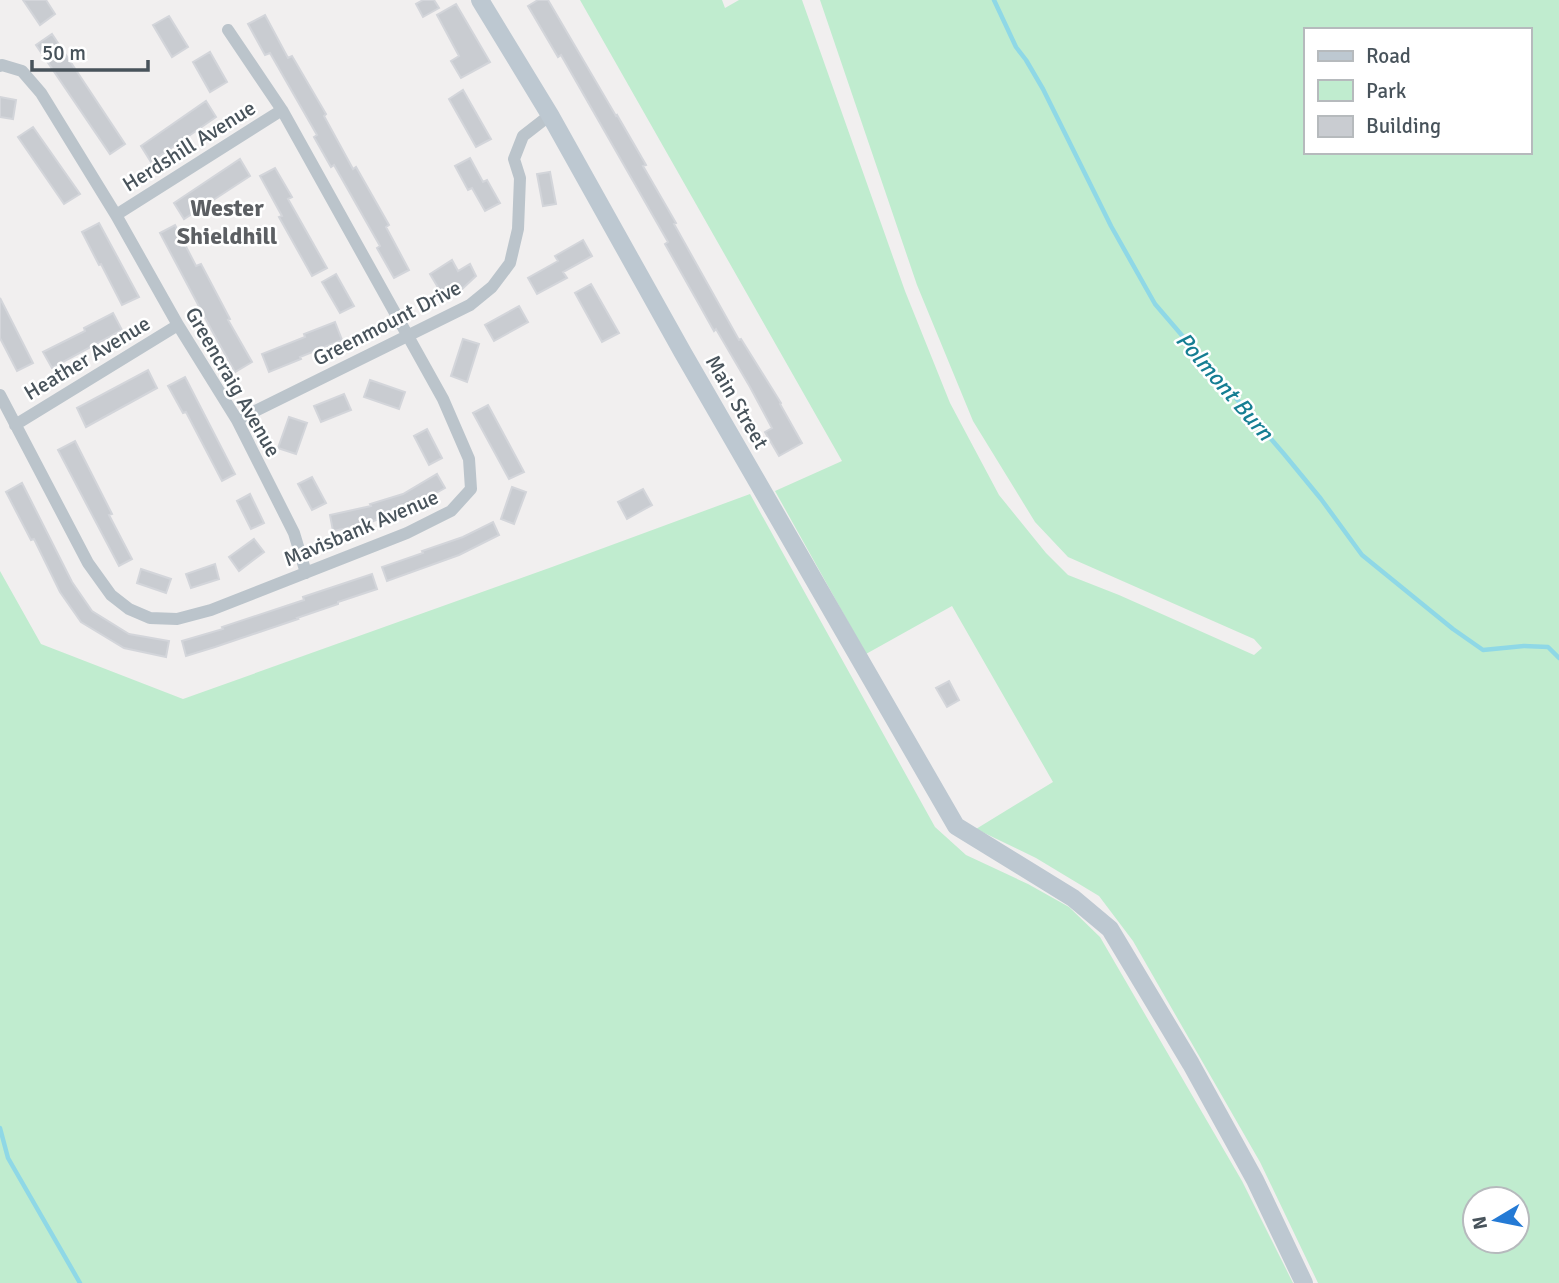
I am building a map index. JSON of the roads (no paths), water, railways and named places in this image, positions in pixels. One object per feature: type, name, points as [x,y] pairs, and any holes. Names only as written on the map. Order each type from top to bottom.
[{"type":"street","name":"Main Street","points":[[480,0],[550,115],[682,353],[956,826],[1073,898],[1110,929],[1191,1064],[1255,1180],[1304,1283]]},
{"type":"street","name":"Mavisbank Avenue","points":[[0,395],[88,562],[111,595],[129,610],[150,618],[177,619],[211,610],[407,533],[451,511],[471,489],[469,459],[443,400],[282,110],[228,30]]},
{"type":"street","name":"Greencraig Avenue","points":[[0,66],[22,71],[41,93],[116,215],[178,325],[237,420],[295,533],[306,573]]},
{"type":"street","name":"Herdshill Avenue","points":[[116,215],[282,110]]},
{"type":"street","name":"Greenmount Drive","points":[[237,420],[470,305],[492,287],[510,263],[518,229],[520,178],[514,159],[523,136],[550,115]]},
{"type":"street","name":"Heather Avenue","points":[[15,425],[178,325]]},
{"type":"waterway","name":"Polmont Burn","points":[[994,0],[1016,47],[1043,89],[1111,226],[1155,304],[1284,454],[1362,555],[1483,650],[1524,646],[1548,647],[1559,658]]},
{"type":"waterway","points":[[0,1128],[8,1158],[80,1283]]},
{"type":"district","name":"Wester Shieldhill","points":[[227,222]]}]
